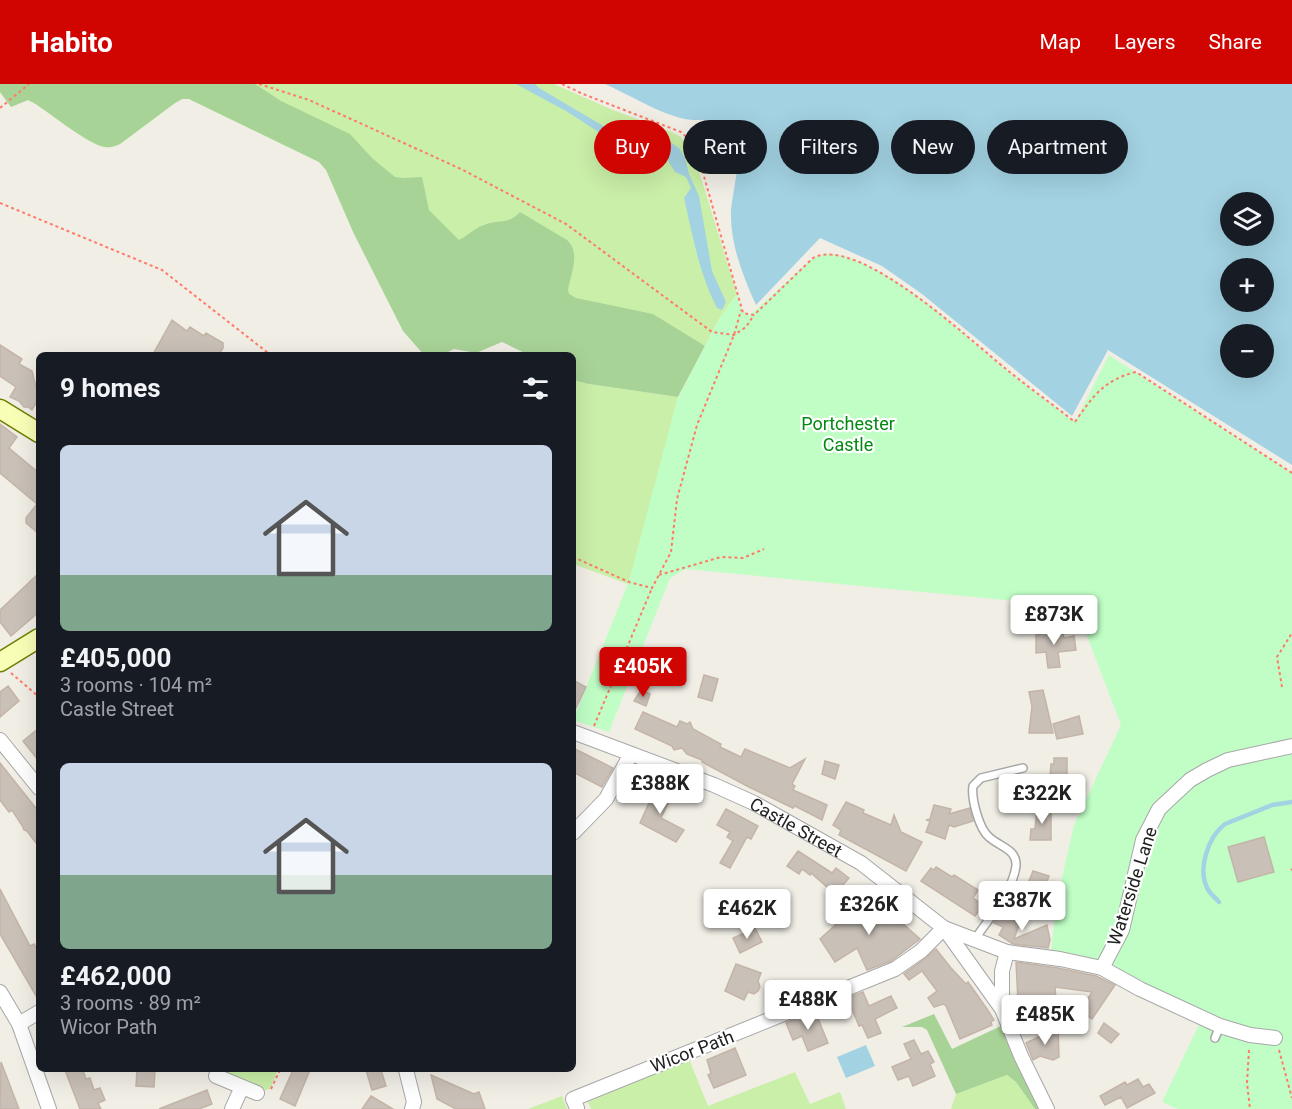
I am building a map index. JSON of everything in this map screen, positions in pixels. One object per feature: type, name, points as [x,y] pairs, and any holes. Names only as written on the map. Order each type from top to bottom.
[{"type":"street","points":[[0,409],[36,431]]},
{"type":"street","points":[[4,666],[36,640]]},
{"type":"street","name":"Castle Street","points":[[576,733],[714,785],[764,808],[861,863],[944,928],[1006,952],[1060,959],[1102,968],[1218,1032],[1275,1038]]},
{"type":"street","points":[[0,740],[36,784]]},
{"type":"street","name":"Waterside Lane","points":[[1102,968],[1122,930],[1143,840],[1159,809],[1190,780],[1227,760],[1292,746]]},
{"type":"street","points":[[576,830],[606,799],[631,754]]},
{"type":"street","points":[[944,928],[1002,1009],[1021,1056],[1047,1109]]},
{"type":"street","name":"Wicor Path","points":[[577,1108],[573,1099],[895,969],[921,951],[944,928]]},
{"type":"street","points":[[1002,1009],[1002,971],[1006,952]]},
{"type":"street","points":[[0,992],[19,1024],[36,1071]]},
{"type":"street","points":[[19,1024],[36,1014]]},
{"type":"street","points":[[37,1072],[50,1109]]},
{"type":"street","points":[[406,1072],[414,1102],[412,1109]]},
{"type":"street","points":[[216,1076],[257,1093]]},
{"type":"street","points":[[232,1109],[242,1087]]},
{"type":"lane","points":[[975,939],[1010,884],[1016,865],[1015,857],[1010,850],[989,837],[984,831],[973,800],[973,786],[981,778],[1023,768]]},
{"type":"path","points":[[0,108],[29,84]]},
{"type":"path","points":[[259,84],[309,100],[461,169],[566,224],[712,332],[734,334],[746,327],[754,315],[813,258],[826,254],[844,256],[883,273],[957,326],[1005,368],[1075,422],[1093,395],[1110,382],[1136,372],[1292,473]]},
{"type":"path","points":[[562,84],[594,99],[681,132],[690,140],[697,152],[741,310],[743,314],[754,315]]},
{"type":"path","points":[[0,203],[162,270],[267,352]]},
{"type":"path","points":[[589,738],[652,588],[671,552],[677,500],[697,425],[734,334],[741,310]]},
{"type":"path","points":[[659,575],[721,557],[743,558],[764,549]]},
{"type":"path","points":[[576,558],[629,582],[652,588]]},
{"type":"path","points":[[1282,687],[1277,657],[1292,633]]},
{"type":"path","points":[[4,666],[36,694]]},
{"type":"path","points":[[1250,1035],[1247,1083],[1250,1109]]},
{"type":"path","points":[[1275,1038],[1292,1098]]},
{"type":"green space","points":[[0,84],[554,84],[640,120],[594,120],[594,174],[671,174],[671,132],[681,137],[683,140],[683,174],[700,174],[737,294],[719,319],[705,346],[589,384],[678,397],[649,517],[628,584],[576,565],[576,352],[568,352],[326,170],[319,162],[189,99],[182,99],[175,103],[113,147],[89,141],[28,100],[11,107],[0,92]]},
{"type":"green space","points":[[0,84],[255,84],[281,101],[350,134],[372,158],[395,177],[422,177],[429,210],[459,240],[481,226],[512,219],[520,212],[567,240],[571,245],[574,257],[569,294],[576,298],[653,314],[705,346],[678,397],[576,381],[576,352],[523,352],[502,342],[478,352],[454,349],[448,352],[421,352],[403,331],[354,234],[326,170],[319,162],[189,99],[182,99],[175,103],[120,144],[105,147],[80,135],[28,100],[11,107],[0,92]]},
{"type":"green space","name":"Portchester Castle","points":[[826,254],[848,258],[872,267],[896,282],[945,317],[1005,369],[1075,422],[1109,355],[1292,473],[1292,1109],[1178,1109],[1162,1102],[1204,1014],[1142,985],[1106,961],[1051,952],[1057,899],[1074,825],[1121,725],[1076,607],[686,569],[670,578],[609,732],[576,721],[576,713],[629,581],[677,400],[719,319],[737,294],[741,310],[750,315],[813,258]]},
{"type":"green space","points":[[934,1014],[952,1049],[1003,1025],[1042,1109],[1035,1109],[1016,1082],[1007,1075],[956,1094],[927,1030],[922,1027],[902,1027]]},
{"type":"green space","points":[[689,1059],[708,1106],[795,1072],[810,1104],[840,1092],[846,1109],[591,1109],[588,1102]]},
{"type":"green space","points":[[224,1072],[277,1072],[270,1089],[261,1091]]},
{"type":"green space","points":[[1007,1075],[1016,1082],[1035,1109],[951,1109],[956,1094]]},
{"type":"green space","points":[[562,1096],[567,1109],[528,1109]]},
{"type":"water","points":[[516,84],[535,84],[594,120],[594,129]]},
{"type":"water","points":[[605,84],[1292,84],[1292,465],[1108,350],[1072,416],[922,294],[882,266],[820,238],[756,305],[735,248],[731,212],[736,174],[767,174],[767,120],[691,120],[675,117]]},
{"type":"water","points":[[671,143],[679,148],[683,155],[683,174],[689,174],[699,196],[712,271],[726,302],[722,310],[717,308],[711,295],[697,254],[684,198],[691,188],[686,177],[675,172],[671,166]]},
{"type":"water","points":[[866,1045],[875,1066],[846,1078],[837,1057]]},
{"type":"building","points":[[172,320],[187,331],[190,327],[204,336],[206,333],[223,343],[220,352],[154,352]]},
{"type":"building","points":[[0,345],[22,359],[19,364],[32,371],[36,387],[36,403],[32,410],[10,397],[16,387],[0,376]]},
{"type":"building","points":[[0,424],[17,437],[9,448],[36,470],[36,503],[0,473]]},
{"type":"building","points":[[36,505],[36,531],[26,523],[26,518]]},
{"type":"building","points":[[36,576],[36,615],[11,636],[0,622],[0,610]]},
{"type":"building","points":[[1062,628],[1064,638],[1074,636],[1076,650],[1058,652],[1060,667],[1048,668],[1046,652],[1036,653],[1036,635]]},
{"type":"building","points":[[704,675],[718,679],[712,701],[698,697]]},
{"type":"building","points":[[576,682],[586,687],[576,708]]},
{"type":"building","points":[[8,686],[19,701],[0,717],[0,692]]},
{"type":"building","points":[[641,690],[650,694],[646,706],[634,701]]},
{"type":"building","points":[[1043,690],[1053,733],[1029,733],[1032,706],[1029,692]]},
{"type":"building","points":[[643,712],[677,727],[680,721],[687,724],[690,722],[693,729],[721,744],[720,747],[741,757],[745,749],[790,768],[805,759],[792,784],[795,786],[793,790],[827,805],[822,820],[749,787],[687,754],[682,748],[674,750],[672,746],[635,729]]},
{"type":"building","points":[[1079,716],[1083,734],[1057,739],[1053,724]]},
{"type":"building","points":[[36,730],[36,757],[23,741]]},
{"type":"building","points":[[576,750],[613,768],[602,787],[576,774]]},
{"type":"building","points":[[1054,758],[1067,758],[1067,796],[1046,795],[1045,778],[1050,778]]},
{"type":"building","points":[[825,761],[839,765],[835,779],[822,774]]},
{"type":"building","points":[[0,763],[36,808],[36,843],[24,830],[12,810],[9,812],[0,800]]},
{"type":"building","points":[[657,785],[668,788],[665,795],[671,797],[661,818],[684,830],[676,842],[640,823]]},
{"type":"building","points":[[846,802],[864,810],[863,813],[891,825],[894,815],[901,832],[922,842],[906,871],[839,835],[841,830],[833,825]]},
{"type":"building","points":[[934,805],[951,809],[949,814],[970,808],[973,821],[954,827],[949,825],[945,839],[926,832],[930,821],[926,820],[930,819]]},
{"type":"building","points":[[1037,808],[1051,808],[1051,840],[1030,840],[1031,829],[1035,829]]},
{"type":"building","points":[[726,809],[758,826],[751,839],[747,837],[730,868],[720,863],[733,841],[727,837],[730,832],[717,825]]},
{"type":"building","points":[[1264,837],[1274,872],[1238,882],[1228,847]]},
{"type":"building","points":[[798,851],[832,873],[836,868],[849,878],[835,894],[811,873],[810,875],[802,869],[799,874],[787,866]]},
{"type":"building","points":[[936,867],[978,890],[973,898],[983,905],[975,916],[921,881],[931,868],[934,870]]},
{"type":"building","points":[[1033,871],[1049,876],[1045,887],[1029,881]]},
{"type":"building","points":[[0,889],[30,946],[34,944],[36,948],[36,996],[0,934]]},
{"type":"building","points":[[868,896],[885,909],[883,914],[892,919],[894,916],[920,939],[891,961],[867,970],[857,948],[835,962],[820,939]]},
{"type":"building","points":[[1002,910],[1019,917],[1014,939],[1047,925],[1050,940],[1048,948],[1013,944],[999,935],[1003,927],[994,923]]},
{"type":"building","points":[[755,928],[762,942],[740,953],[733,938]]},
{"type":"building","points":[[936,949],[966,984],[968,982],[994,1020],[991,1022],[992,1025],[960,1039],[946,1006],[943,1004],[934,1007],[928,998],[937,991],[922,971],[909,980],[904,974]]},
{"type":"building","points":[[1016,962],[1096,976],[1115,985],[1092,1019],[1080,1011],[1092,992],[1055,987],[1056,1000],[1018,1001]]},
{"type":"building","points":[[736,964],[761,973],[758,991],[754,994],[748,992],[744,1000],[725,991]]},
{"type":"building","points":[[863,992],[869,1006],[891,996],[897,1008],[875,1019],[881,1033],[868,1038],[862,1025],[859,1026],[851,1007],[846,1008],[842,1000]]},
{"type":"building","points":[[815,1011],[828,1043],[808,1051],[802,1036],[793,1040],[786,1023]]},
{"type":"building","points":[[1104,1023],[1119,1034],[1111,1043],[1098,1033]]},
{"type":"building","points":[[1058,1028],[1059,1057],[1053,1060],[1040,1056],[1033,1060],[1026,1043]]},
{"type":"building","points":[[914,1040],[921,1054],[928,1051],[934,1062],[930,1064],[935,1076],[913,1086],[909,1076],[898,1080],[892,1067],[911,1059],[904,1044]]},
{"type":"building","points":[[735,1048],[746,1075],[714,1088],[708,1075],[711,1073],[707,1060]]},
{"type":"building","points":[[1,1062],[19,1109],[0,1109]]},
{"type":"building","points":[[66,1072],[84,1072],[86,1079],[90,1078],[94,1090],[100,1088],[105,1100],[98,1103],[101,1109],[80,1109]]},
{"type":"building","points":[[137,1072],[155,1072],[154,1087],[136,1086]]},
{"type":"building","points":[[292,1072],[309,1072],[295,1106],[280,1099]]},
{"type":"building","points":[[367,1072],[382,1072],[386,1086],[372,1090]]},
{"type":"building","points":[[431,1075],[474,1094],[479,1092],[485,1109],[456,1109],[437,1099]]},
{"type":"building","points":[[1138,1079],[1143,1087],[1149,1084],[1155,1093],[1127,1108],[1121,1097],[1105,1105],[1100,1096],[1125,1082],[1127,1085]]},
{"type":"building","points":[[207,1090],[212,1104],[199,1109],[159,1109]]},
{"type":"building","points":[[371,1096],[393,1109],[362,1109]]},
{"type":"waterway","points":[[1219,902],[1209,891],[1204,874],[1209,846],[1219,830],[1225,824],[1272,805],[1292,802]]}]
